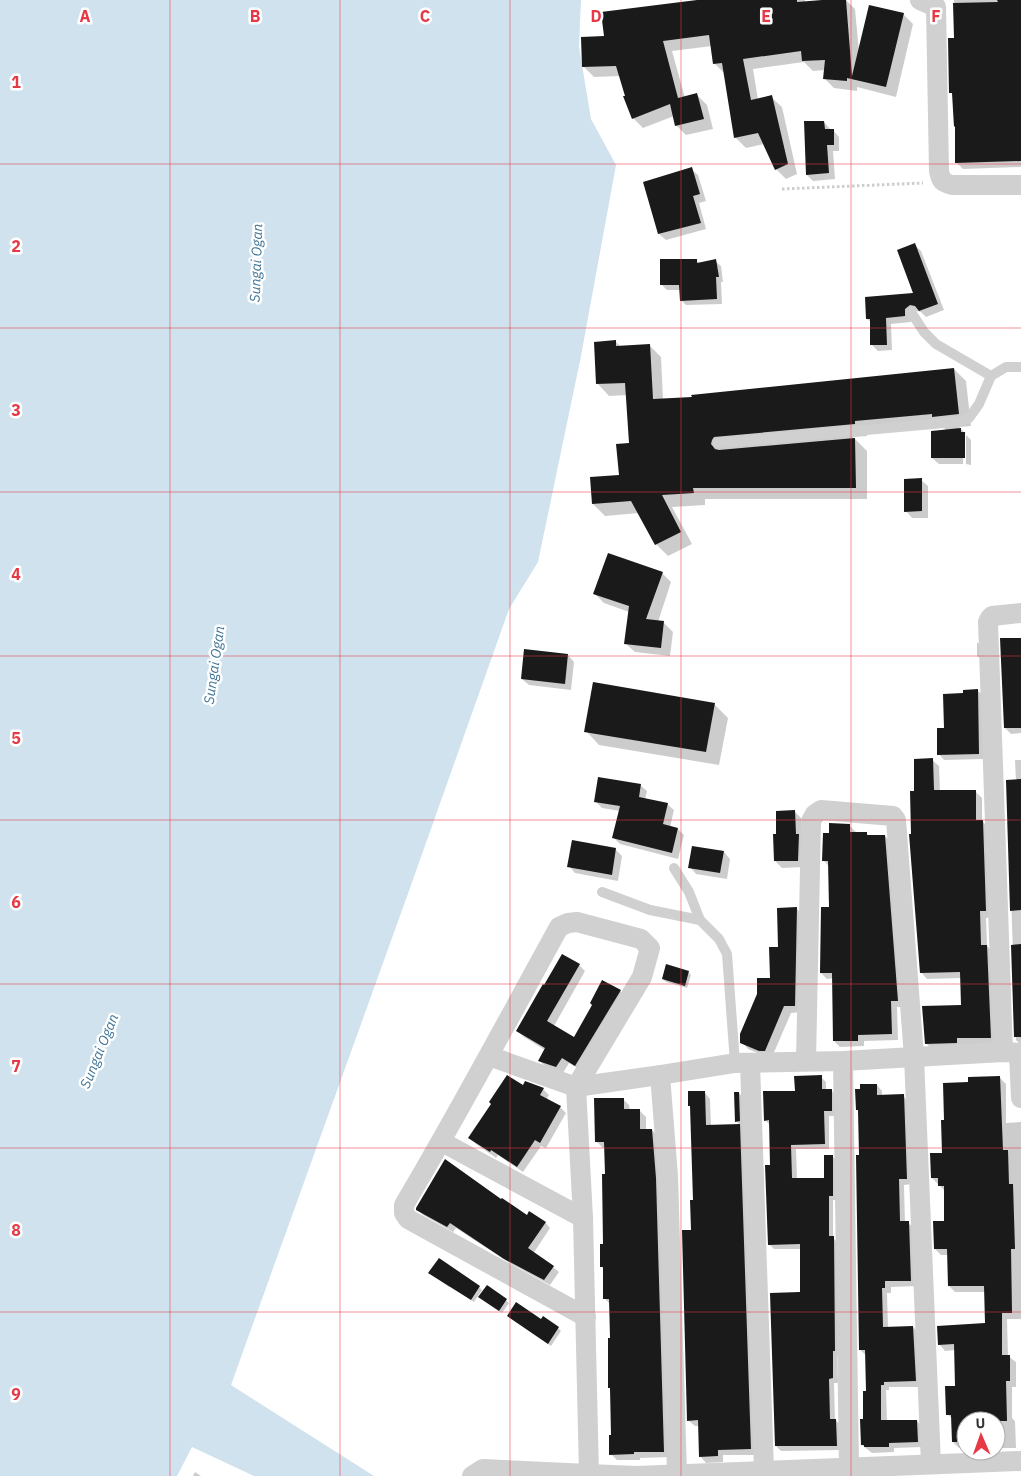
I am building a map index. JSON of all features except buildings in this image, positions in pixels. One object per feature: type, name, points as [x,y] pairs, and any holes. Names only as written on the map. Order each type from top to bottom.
[{"type":"street","points":[[930,2],[939,171],[944,182],[952,185],[1021,185]]},
{"type":"street","points":[[1021,613],[992,616],[988,622],[1015,1053],[1021,1098]]},
{"type":"street","points":[[806,1061],[811,821],[815,814],[821,810],[893,816],[896,820],[914,1057],[931,1464]]},
{"type":"street","points":[[586,1317],[408,1219],[404,1213],[404,1205],[442,1142],[559,926],[578,922],[641,939],[650,948],[642,977],[576,1086],[583,1218],[586,1317],[589,1474]]},
{"type":"street","points":[[489,1056],[576,1086],[742,1063],[843,1061],[1015,1053]]},
{"type":"street","points":[[843,1061],[849,1468]]},
{"type":"street","points":[[742,1063],[764,1471]]},
{"type":"street","points":[[660,1075],[668,1176],[677,1474]]},
{"type":"street","points":[[442,1142],[583,1218]]},
{"type":"street","points":[[472,1476],[482,1469],[636,1476],[1021,1460]]},
{"type":"lane","points":[[911,312],[924,332],[936,344],[991,376]]},
{"type":"lane","points":[[718,443],[956,422],[969,418],[979,404],[991,376],[1006,367],[1021,367]]},
{"type":"lane","points":[[674,868],[689,892],[700,920],[719,939],[727,954],[742,1063]]},
{"type":"lane","points":[[602,892],[650,910],[700,920]]},
{"type":"path","points":[[782,189],[944,182]]},
{"type":"water","name":"Sungai Ogan","points":[[0,0],[581,0],[579,47],[591,119],[616,165],[581,356],[538,562],[509,609],[231,1385],[374,1476],[254,1476],[192,1447],[177,1476],[0,1476]]}]
